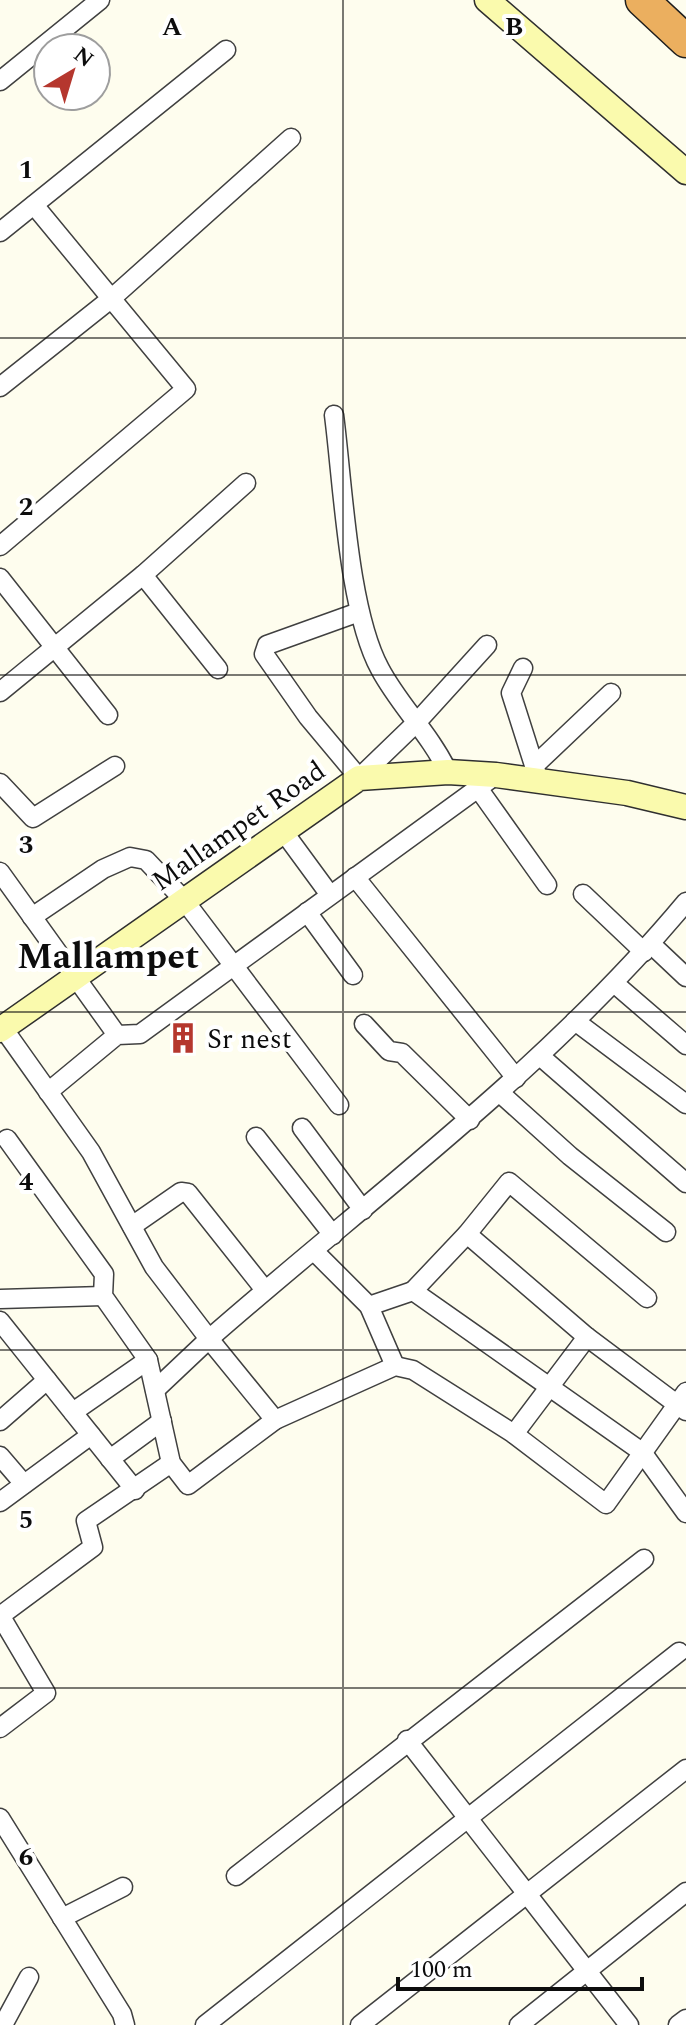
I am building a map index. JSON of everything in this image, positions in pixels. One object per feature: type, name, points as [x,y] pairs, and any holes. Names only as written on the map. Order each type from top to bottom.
[{"type":"highway","points":[[642,0],[686,41]]},
{"type":"main road","points":[[487,0],[686,172]]},
{"type":"main road","name":"Mallampet Road","points":[[1,1029],[359,778],[448,772],[487,781],[536,774],[686,807]]},
{"type":"street","points":[[0,81],[100,0]]},
{"type":"street","points":[[0,232],[226,50]]},
{"type":"street","points":[[0,387],[112,298],[291,138]]},
{"type":"street","points":[[0,546],[186,389],[34,205]]},
{"type":"street","points":[[334,415],[359,612],[379,668],[448,772]]},
{"type":"street","points":[[0,692],[143,575],[246,483]]},
{"type":"street","points":[[143,575],[218,669]]},
{"type":"street","points":[[0,578],[108,715]]},
{"type":"street","points":[[359,612],[267,645],[264,654],[308,717],[359,778],[417,722],[487,645]]},
{"type":"street","points":[[523,668],[511,693],[536,774]]},
{"type":"street","points":[[536,774],[611,693]]},
{"type":"street","points":[[0,783],[33,818],[115,766]]},
{"type":"street","points":[[48,1092],[117,1035],[140,1034],[487,781],[547,885]]},
{"type":"street","points":[[283,831],[330,895]]},
{"type":"street","points":[[32,917],[103,869],[130,857],[146,860],[184,900],[339,1105]]},
{"type":"street","points":[[0,872],[117,1035]]},
{"type":"street","points":[[355,877],[516,1078]]},
{"type":"street","points":[[583,894],[686,977]]},
{"type":"street","points":[[155,1390],[265,1290],[500,1093],[614,983],[686,902]]},
{"type":"street","points":[[307,912],[353,975]]},
{"type":"street","points":[[614,983],[686,1045]]},
{"type":"street","points":[[575,1021],[686,1104]]},
{"type":"street","points":[[364,1024],[389,1051],[402,1053],[470,1120]]},
{"type":"street","points":[[1,1029],[91,1152],[154,1267],[275,1420]]},
{"type":"street","points":[[540,1056],[686,1183]]},
{"type":"street","points":[[500,1093],[570,1156],[666,1232]]},
{"type":"street","points":[[302,1128],[363,1210]]},
{"type":"street","points":[[256,1137],[333,1235]]},
{"type":"street","points":[[7,1139],[104,1274],[103,1296],[148,1360],[171,1463],[188,1485],[275,1420],[395,1366],[413,1370],[514,1434],[606,1504],[642,1452],[683,1403],[587,1337],[467,1234]]},
{"type":"street","points":[[369,1306],[413,1291],[467,1234],[509,1182],[647,1298]]},
{"type":"street","points":[[132,1226],[181,1192],[188,1193],[265,1290]]},
{"type":"street","points":[[314,1251],[369,1306],[395,1366]]},
{"type":"street","points":[[413,1291],[642,1452],[686,1513]]},
{"type":"street","points":[[0,1299],[103,1296]]},
{"type":"street","points":[[0,1321],[135,1490]]},
{"type":"street","points":[[514,1434],[587,1337]]},
{"type":"street","points":[[73,1412],[148,1360]]},
{"type":"street","points":[[0,1421],[47,1380]]},
{"type":"street","points":[[110,1459],[162,1421]]},
{"type":"street","points":[[0,1502],[91,1435]]},
{"type":"street","points":[[0,1456],[24,1484]]},
{"type":"street","points":[[0,1728],[46,1693],[0,1616],[93,1547],[86,1521],[171,1463]]},
{"type":"street","points":[[236,1876],[407,1740],[644,1559]]},
{"type":"street","points":[[205,2025],[679,1652]]},
{"type":"street","points":[[407,1740],[629,2025]]},
{"type":"street","points":[[360,2025],[686,1769]]},
{"type":"street","points":[[0,1818],[122,2014],[125,2025]]},
{"type":"street","points":[[62,1918],[123,1887]]},
{"type":"street","points":[[519,2025],[686,1892]]},
{"type":"street","points":[[3,2025],[29,1977]]},
{"type":"street","points":[[678,2025],[686,2019]]},
{"type":"place","name":"Sr nest","points":[[183,1038]]},
{"type":"district","name":"Mallampet","points":[[108,955]]}]
